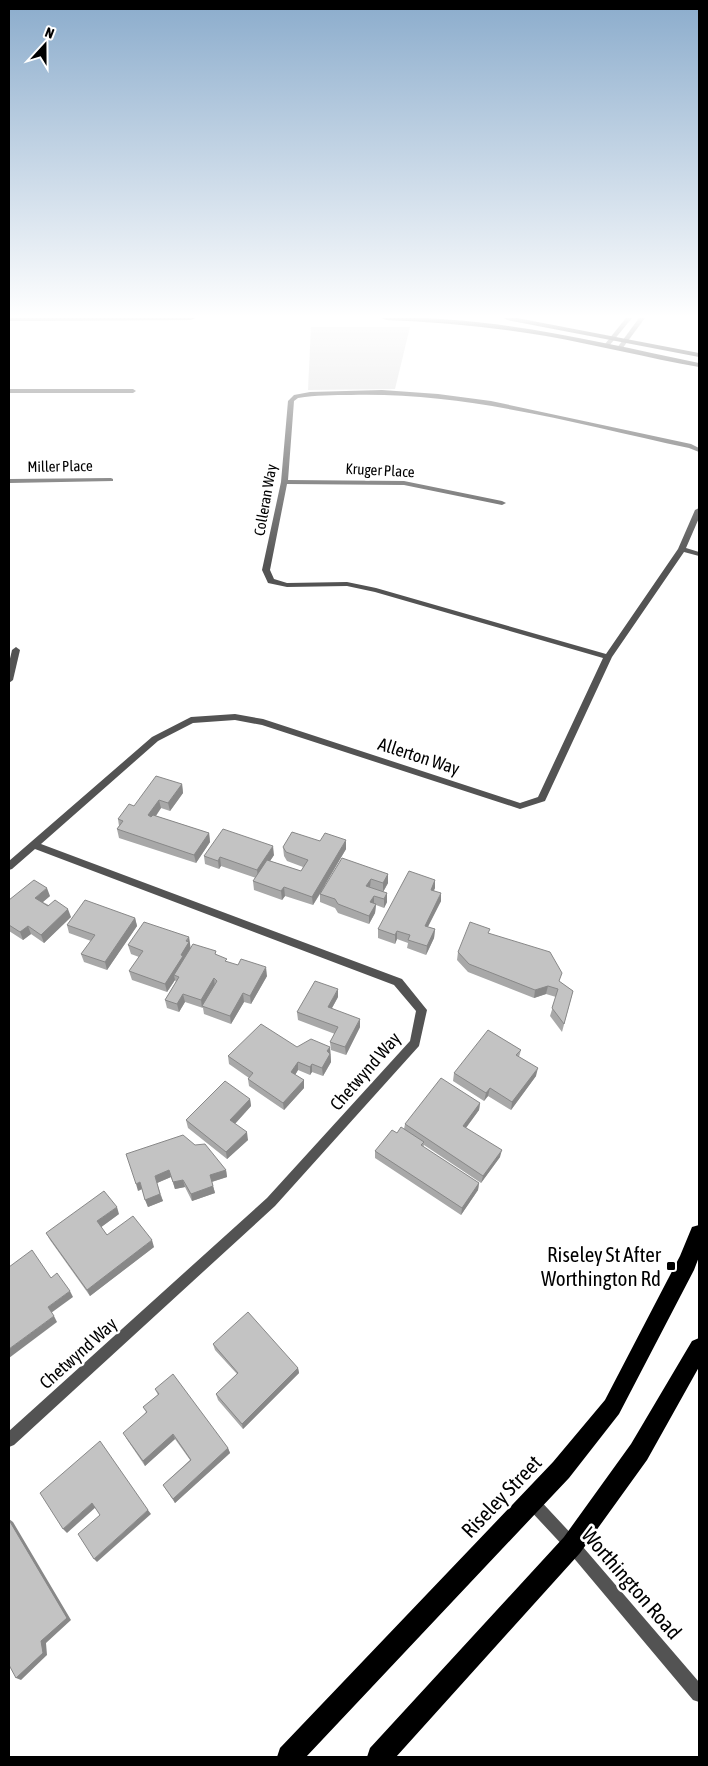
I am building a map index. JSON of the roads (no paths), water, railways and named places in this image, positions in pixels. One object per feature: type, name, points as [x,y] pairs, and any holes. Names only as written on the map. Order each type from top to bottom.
[{"type":"highway","name":"Riseley Street","points":[[289,1757],[561,1470],[612,1407],[688,1263],[699,1234]]},
{"type":"highway","points":[[380,1757],[572,1545],[639,1452],[699,1348]]},
{"type":"street","name":"Colleran Way","points":[[291,400],[284,482],[266,570],[271,581],[287,586],[346,584],[376,590],[608,657]]},
{"type":"street","name":"Colleran Way","points":[[471,400],[691,446],[699,450]]},
{"type":"street","name":"Miller Place","points":[[9,480],[112,480]]},
{"type":"street","name":"Kruger Place","points":[[284,482],[404,483],[502,503]]},
{"type":"street","name":"Allerton Way","points":[[9,866],[156,739],[191,720],[236,717],[262,722],[520,806],[542,799],[608,657],[682,549],[699,510]]},
{"type":"street","points":[[682,549],[699,554]]},
{"type":"street","points":[[9,680],[11,664],[16,650]]},
{"type":"street","name":"Chetwynd Way","points":[[9,1440],[271,1202],[415,1043],[422,1010],[398,982],[34,845]]},
{"type":"street","name":"Worthington Road","points":[[530,1501],[572,1545],[699,1694]]},
{"type":"place","name":"Riseley St After Worthington Rd","points":[[671,1266]]}]
